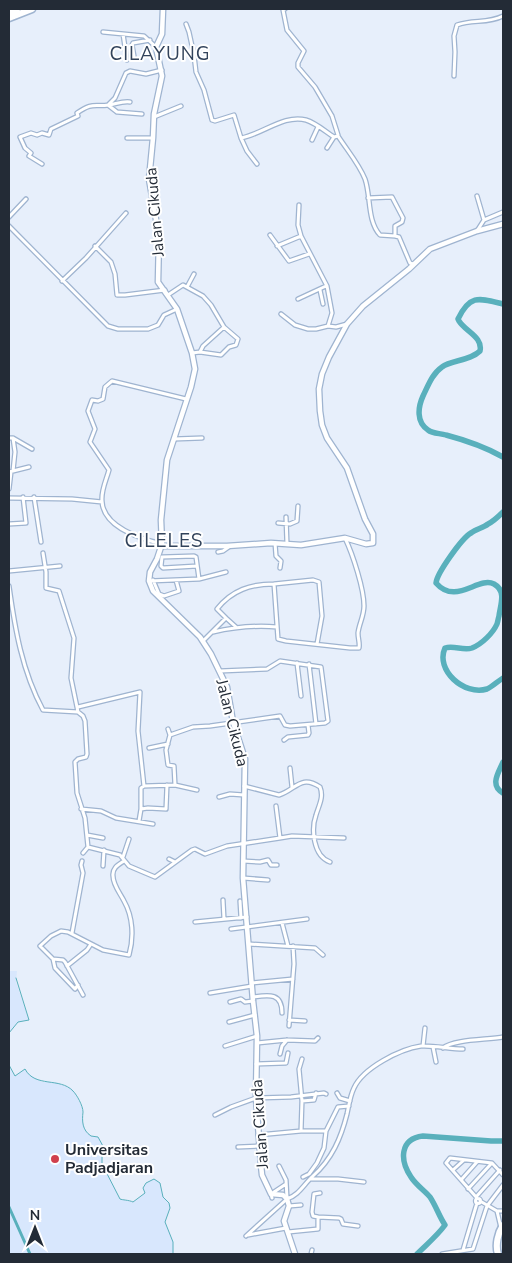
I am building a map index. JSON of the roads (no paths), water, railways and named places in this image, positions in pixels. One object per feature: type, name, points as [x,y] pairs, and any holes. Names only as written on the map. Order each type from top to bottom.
[{"type":"highway","points":[[9,12],[17,9]]},
{"type":"highway","points":[[9,18],[32,9]]},
{"type":"highway","points":[[498,1254],[496,1249],[502,1227]]},
{"type":"street","name":"Jalan Cikuda","points":[[162,9],[162,34],[156,47],[162,70],[161,87],[154,117],[149,179],[159,237],[158,282],[178,309],[192,353],[195,372],[167,460],[161,520],[162,545],[150,572],[152,589],[163,603],[203,642],[220,671],[227,687],[233,722],[245,759],[244,918],[249,944],[252,999],[257,1036],[256,1098],[259,1146],[262,1175],[271,1196]]},
{"type":"street","points":[[285,9],[283,10],[287,30],[304,51],[298,67],[315,86],[332,116],[336,136],[365,180],[378,234],[395,236],[400,240],[410,263],[413,264]]},
{"type":"street","points":[[454,76],[454,36],[457,25],[470,22],[493,21],[503,16]]},
{"type":"street","points":[[186,24],[194,55],[196,72],[204,90],[212,120],[234,115],[248,151],[257,164]]},
{"type":"street","points":[[103,32],[144,36],[156,47]]},
{"type":"street","points":[[123,34],[127,60]]},
{"type":"street","points":[[134,56],[133,44],[150,40]]},
{"type":"street","points":[[108,105],[115,98],[126,73],[130,71],[146,74],[162,70]]},
{"type":"street","points":[[42,164],[30,156],[31,153],[25,148],[20,137],[31,133],[37,136],[42,133],[49,135],[51,129],[78,116],[77,113],[92,105],[130,102]]},
{"type":"street","points":[[108,105],[117,112],[142,114]]},
{"type":"street","points":[[154,117],[181,106]]},
{"type":"street","points":[[242,138],[254,135],[281,122],[295,119],[306,120],[336,136]]},
{"type":"street","points":[[312,140],[318,127]]},
{"type":"street","points":[[327,148],[330,140],[336,136]]},
{"type":"street","points":[[127,138],[153,138]]},
{"type":"street","points":[[477,196],[484,220]]},
{"type":"street","points":[[368,198],[392,197],[403,218],[402,222],[395,226],[395,236]]},
{"type":"street","points":[[9,217],[26,199]]},
{"type":"street","points":[[299,205],[298,225],[300,236],[327,286],[332,312],[328,326]]},
{"type":"street","points":[[477,232],[484,220],[503,212]]},
{"type":"street","points":[[62,281],[126,213]]},
{"type":"street","points":[[186,399],[114,381],[109,382],[105,387],[103,399],[92,400],[88,415],[95,431],[90,442],[108,470],[104,483],[102,502],[107,516],[114,523],[146,540],[162,545],[230,546],[275,543],[303,545],[346,538],[371,544],[374,541],[373,534],[365,518],[347,468],[324,432],[319,389],[322,374],[329,357],[348,324],[363,306],[433,247],[503,224]]},
{"type":"street","points":[[9,226],[62,281],[112,328],[134,330],[155,327],[164,315],[178,309]]},
{"type":"street","points":[[270,234],[290,262],[309,254]]},
{"type":"street","points":[[277,246],[300,236]]},
{"type":"street","points":[[96,246],[111,262],[115,274],[117,295],[167,292],[184,285],[203,296],[211,305],[224,327],[238,339],[236,345],[229,347],[221,356],[200,352],[192,353]]},
{"type":"street","points":[[187,287],[194,274]]},
{"type":"street","points":[[298,299],[327,286]]},
{"type":"street","points":[[320,290],[323,304]]},
{"type":"street","points":[[281,314],[292,323],[312,330],[348,324]]},
{"type":"street","points":[[200,352],[203,346],[224,327]]},
{"type":"street","points":[[11,438],[32,449]]},
{"type":"street","points":[[9,489],[15,452],[11,438]]},
{"type":"street","points":[[174,439],[202,438]]},
{"type":"street","points":[[11,472],[29,467]]},
{"type":"street","points":[[9,524],[26,523],[23,497]]},
{"type":"street","points":[[34,497],[41,542]]},
{"type":"street","points":[[9,498],[72,498],[102,502]]},
{"type":"street","points":[[278,523],[293,524],[298,520],[298,506]]},
{"type":"street","points":[[286,517],[287,544]]},
{"type":"street","points":[[274,584],[277,627],[280,640],[356,649],[360,647],[358,632],[363,614],[363,596],[346,538]]},
{"type":"street","points":[[275,543],[276,556],[281,561],[280,568]]},
{"type":"street","points":[[218,552],[230,546]]},
{"type":"street","points":[[43,553],[46,588],[59,590],[74,638],[71,678],[78,712]]},
{"type":"street","points":[[197,566],[163,568],[161,566],[162,557],[192,555],[196,557],[200,578]]},
{"type":"street","points":[[9,571],[60,566]]},
{"type":"street","points":[[176,580],[179,591],[164,596],[159,594],[151,580],[200,578],[226,572]]},
{"type":"street","points":[[237,628],[217,609],[233,594],[250,586],[313,580],[319,582],[322,616],[317,644]]},
{"type":"street","points":[[9,586],[20,652],[34,692],[43,710],[78,712],[85,721],[86,757],[75,762],[77,793],[85,818],[87,835],[88,847],[83,853]]},
{"type":"street","points":[[203,642],[226,618]]},
{"type":"street","points":[[212,633],[237,628],[277,627]]},
{"type":"street","points":[[170,735],[191,727],[280,716],[287,726],[325,723],[329,720],[322,668],[320,666],[280,661],[267,669],[220,671]]},
{"type":"street","points":[[297,662],[301,696]]},
{"type":"street","points":[[309,664],[316,724]]},
{"type":"street","points":[[78,707],[140,692],[138,731],[144,786],[142,788],[139,822]]},
{"type":"street","points":[[284,740],[288,737],[308,735],[308,725]]},
{"type":"street","points":[[168,729],[170,735],[167,761],[168,765],[174,766],[175,785]]},
{"type":"street","points":[[149,748],[168,744]]},
{"type":"street","points":[[290,768],[292,788]]},
{"type":"street","points":[[244,786],[279,795],[300,783],[311,783],[320,787],[320,803],[315,816],[315,844],[324,859],[330,862]]},
{"type":"street","points":[[141,809],[166,809],[168,785]]},
{"type":"street","points":[[144,786],[175,785],[198,790]]},
{"type":"street","points":[[219,797],[231,794],[244,795]]},
{"type":"street","points":[[276,806],[280,838]]},
{"type":"street","points":[[81,809],[102,811],[116,818],[153,824]]},
{"type":"street","points":[[87,835],[92,834],[103,838]]},
{"type":"street","points":[[88,847],[104,850],[123,859],[133,868],[155,877],[195,849],[205,854],[243,842],[286,836],[344,838]]},
{"type":"street","points":[[78,985],[75,989],[55,968],[53,959],[40,946],[51,936],[61,931],[72,933],[103,950],[130,954],[131,922],[126,904],[116,887],[113,876],[116,867],[123,859],[128,839]]},
{"type":"street","points":[[103,866],[104,850]]},
{"type":"street","points":[[168,859],[176,862]]},
{"type":"street","points":[[243,861],[260,862],[268,860],[271,865],[277,865]]},
{"type":"street","points":[[72,933],[84,873],[81,865],[82,861]]},
{"type":"street","points":[[243,878],[268,880]]},
{"type":"street","points":[[223,900],[224,919]]},
{"type":"street","points":[[195,922],[244,918],[240,901]]},
{"type":"street","points":[[231,928],[307,919]]},
{"type":"street","points":[[282,922],[294,964],[289,1026]]},
{"type":"street","points":[[67,966],[91,944]]},
{"type":"street","points":[[249,944],[315,948],[323,955]]},
{"type":"street","points":[[53,959],[63,960],[83,995]]},
{"type":"street","points":[[210,993],[293,979]]},
{"type":"street","points":[[230,1002],[241,999],[245,1002],[270,995],[275,997],[282,1006],[282,1013]]},
{"type":"street","points":[[229,1022],[254,1015]]},
{"type":"street","points":[[289,1020],[305,1021]]},
{"type":"street","points":[[423,1046],[425,1028]]},
{"type":"street","points":[[225,1046],[257,1036]]},
{"type":"street","points":[[442,1048],[456,1042],[503,1037]]},
{"type":"street","points":[[257,1043],[287,1040],[315,1041],[318,1038]]},
{"type":"street","points":[[280,1054],[282,1046],[287,1040]]},
{"type":"street","points":[[318,1217],[318,1229],[286,1230],[247,1236],[287,1198],[295,1196],[325,1165],[344,1129],[354,1088],[367,1071],[396,1053],[423,1046],[463,1049]]},
{"type":"street","points":[[432,1046],[436,1062]]},
{"type":"street","points":[[256,1064],[286,1063],[288,1053]]},
{"type":"street","points":[[301,1131],[300,1069],[302,1059]]},
{"type":"street","points":[[302,1102],[312,1101],[315,1099],[316,1094]]},
{"type":"street","points":[[215,1115],[256,1098],[326,1094]]},
{"type":"street","points":[[337,1094],[340,1098],[350,1101]]},
{"type":"street","points":[[303,1177],[310,1174],[317,1163],[324,1148],[326,1131],[338,1107],[349,1106]]},
{"type":"street","points":[[258,1135],[326,1131]]},
{"type":"street","points":[[238,1147],[259,1146]]},
{"type":"street","points":[[503,1174],[492,1163],[450,1158],[446,1162],[476,1197],[475,1201],[497,1211],[503,1211]]},
{"type":"street","points":[[452,1170],[464,1160]]},
{"type":"street","points":[[461,1180],[478,1162]]},
{"type":"street","points":[[468,1189],[492,1163]]},
{"type":"street","points":[[279,1166],[286,1180],[289,1206],[284,1217],[286,1230],[295,1254]]},
{"type":"street","points":[[476,1197],[500,1170]]},
{"type":"street","points":[[310,1179],[338,1179],[364,1182]]},
{"type":"street","points":[[271,1196],[286,1184]]},
{"type":"street","points":[[442,1254],[474,1248],[487,1206],[503,1185]]},
{"type":"street","points":[[320,1193],[314,1194],[312,1215],[339,1218],[343,1224],[358,1226]]},
{"type":"street","points":[[271,1196],[283,1195],[287,1198]]},
{"type":"street","points":[[463,1250],[479,1202]]},
{"type":"street","points":[[289,1206],[301,1205]]},
{"type":"street","points":[[497,1211],[502,1227]]},
{"type":"waterway","points":[[503,304],[488,300],[476,300],[467,305],[462,311],[458,319],[477,338],[480,351],[471,357],[446,365],[436,373],[423,396],[419,414],[421,423],[430,431],[468,442],[503,457]]},
{"type":"waterway","points":[[503,512],[484,527],[475,530],[467,536],[445,564],[436,583],[451,592],[488,583],[498,587],[502,595],[497,623],[493,631],[472,648],[445,648],[443,656],[444,665],[448,672],[461,685],[469,689],[487,689],[503,678]]},
{"type":"waterway","points":[[503,762],[496,778],[497,786],[503,793]]},
{"type":"waterway","points":[[9,1033],[18,1022],[29,1020],[16,978]]},
{"type":"waterway","points":[[9,1065],[15,1076],[25,1069],[29,1075],[41,1081],[61,1084],[75,1093],[82,1107],[84,1128],[91,1136],[98,1137],[104,1148],[102,1164],[120,1199],[133,1202],[145,1193],[143,1188],[146,1183],[154,1179],[160,1183],[163,1197],[169,1203],[170,1208],[165,1222],[173,1242],[173,1254]]},
{"type":"waterway","points":[[417,1254],[445,1225],[430,1197],[415,1183],[407,1171],[404,1152],[409,1141],[423,1136],[503,1141]]},
{"type":"waterway","points":[[9,1207],[30,1254]]},
{"type":"place","name":"Universitas Padjadjaran","points":[[55,1159]]},
{"type":"district","name":"CILAYUNG","points":[[160,54]]},
{"type":"district","name":"CILELES","points":[[164,541]]}]
